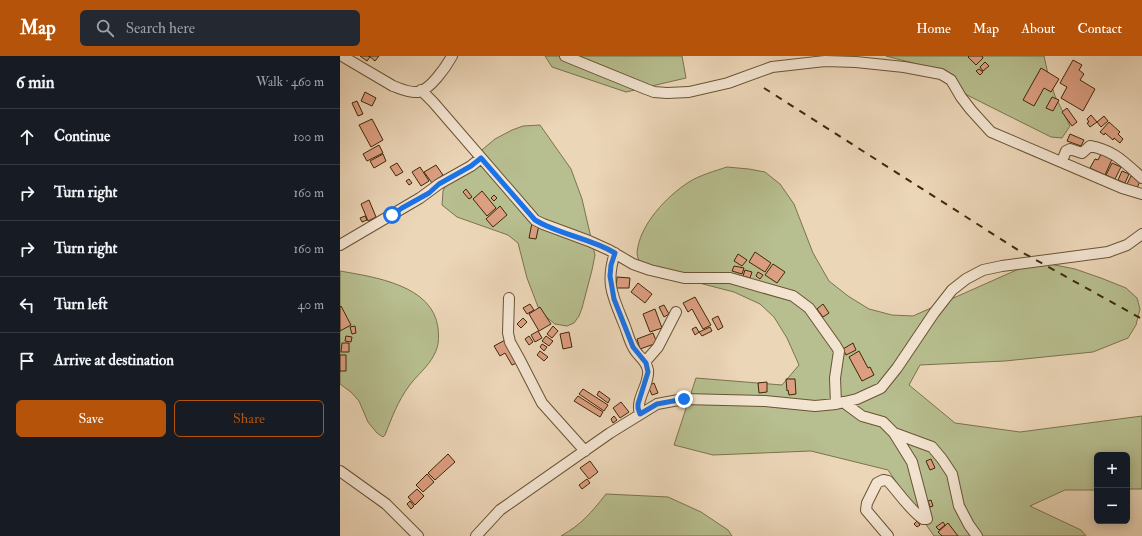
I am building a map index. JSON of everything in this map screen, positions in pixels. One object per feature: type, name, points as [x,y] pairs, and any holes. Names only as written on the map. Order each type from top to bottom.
[{"type":"street","points":[[342,56],[393,86],[411,92],[416,92],[431,84],[448,58]]},
{"type":"street","points":[[565,56],[646,90],[667,93],[689,92],[705,89],[728,83],[772,67],[825,61],[897,66],[940,74],[951,80],[964,102],[991,132],[1062,161],[1122,188],[1142,194]]},
{"type":"street","points":[[421,90],[535,220],[589,241],[634,264],[684,278],[730,278],[793,296],[809,308],[839,352],[835,378],[839,403]]},
{"type":"street","points":[[1062,161],[1066,151],[1070,149],[1082,153],[1090,146],[1100,148],[1118,156],[1142,178]]},
{"type":"street","points":[[340,245],[420,198],[439,184],[471,166],[481,158]]},
{"type":"street","points":[[476,536],[500,510],[610,433],[657,404],[684,399],[765,402],[815,406],[861,398],[881,388],[892,376],[952,290],[966,278],[983,270],[1002,266],[1108,252],[1127,245],[1142,234]]},
{"type":"street","points":[[615,253],[611,265],[610,276],[614,299],[633,347],[645,362],[648,372],[638,404],[640,414]]},
{"type":"street","points":[[509,298],[508,333],[510,342],[542,403],[585,451]]},
{"type":"street","points":[[645,362],[658,347],[676,312]]},
{"type":"street","points":[[839,403],[862,416],[883,422],[894,433],[912,462],[927,519],[923,519],[916,514],[888,481],[883,480],[877,483],[867,503],[866,510],[888,536]]},
{"type":"street","points":[[894,433],[932,447],[942,459],[952,474],[959,506],[969,525],[977,536]]},
{"type":"street","points":[[340,471],[386,504],[418,536]]},
{"type":"green space","points":[[545,56],[682,56],[686,78],[626,92],[552,67]]},
{"type":"green space","points":[[886,56],[1044,56],[1055,96],[1070,126],[1062,138],[1051,137],[959,91],[938,76],[913,63]]},
{"type":"green space","points":[[540,125],[571,169],[582,199],[595,255],[579,316],[574,323],[567,326],[555,324],[540,312],[527,278],[518,243],[508,235],[457,217],[442,205],[443,191],[449,178],[495,139],[523,126]]},
{"type":"green space","points":[[727,167],[749,169],[765,172],[780,184],[794,204],[813,253],[829,281],[848,296],[869,309],[892,315],[913,316],[1021,268],[1045,263],[1075,269],[1126,288],[1137,298],[1140,309],[1136,325],[1128,338],[1093,352],[1005,361],[920,365],[909,385],[955,423],[1020,432],[1142,416],[1142,489],[1130,489],[1130,452],[1094,452],[1094,490],[1065,490],[1030,506],[1081,530],[1086,536],[934,536],[888,470],[811,451],[713,455],[674,445],[696,378],[782,385],[799,365],[787,338],[774,317],[760,304],[734,292],[641,268],[637,253],[639,242],[649,222],[663,203],[672,195],[689,182],[703,175]]},
{"type":"green space","points":[[340,271],[385,280],[414,293],[425,302],[434,313],[438,328],[438,342],[434,355],[405,392],[383,437],[377,433],[368,422],[359,401],[351,392],[340,384]]},
{"type":"green space","points":[[606,494],[668,497],[701,512],[728,530],[732,536],[561,536],[586,518]]},
{"type":"building","points":[[360,56],[368,56],[370,57],[367,61]]},
{"type":"building","points":[[369,56],[379,56],[375,61]]},
{"type":"building","points":[[982,56],[983,58],[976,65],[968,57]]},
{"type":"building","points":[[1073,60],[1082,65],[1079,70],[1084,74],[1080,80],[1095,89],[1083,111],[1061,98],[1067,87],[1060,83]]},
{"type":"building","points":[[985,62],[989,66],[983,71],[980,67]]},
{"type":"building","points":[[1041,68],[1059,79],[1051,92],[1044,88],[1034,106],[1023,100]]},
{"type":"building","points":[[979,69],[983,72],[980,75],[976,71]]},
{"type":"building","points":[[365,92],[376,98],[372,106],[361,101]]},
{"type":"building","points":[[1052,97],[1059,100],[1053,111],[1046,108]]},
{"type":"building","points":[[357,101],[363,114],[358,116],[352,103]]},
{"type":"building","points":[[1067,108],[1077,122],[1072,126],[1062,112]]},
{"type":"building","points":[[1091,115],[1097,122],[1090,127],[1087,123],[1089,122],[1087,119]]},
{"type":"building","points":[[1104,116],[1108,121],[1101,127],[1097,122]]},
{"type":"building","points":[[372,119],[383,140],[371,147],[359,125]]},
{"type":"building","points":[[1109,122],[1120,132],[1118,134],[1123,139],[1120,143],[1114,138],[1113,140],[1105,133],[1104,135],[1100,132]]},
{"type":"building","points":[[1070,134],[1084,140],[1081,146],[1067,141]]},
{"type":"building","points":[[379,145],[383,153],[367,161],[363,154]]},
{"type":"building","points":[[1102,152],[1113,157],[1105,175],[1090,168],[1095,159],[1098,160]]},
{"type":"building","points":[[383,154],[386,161],[374,168],[370,161]]},
{"type":"building","points":[[397,163],[403,172],[396,176],[390,167]]},
{"type":"building","points":[[1112,163],[1121,167],[1115,179],[1106,175]]},
{"type":"building","points":[[436,165],[443,175],[432,183],[424,172]]},
{"type":"building","points":[[420,167],[429,181],[421,186],[412,172]]},
{"type":"building","points":[[1122,171],[1129,174],[1125,183],[1118,180]]},
{"type":"building","points":[[1131,176],[1141,179],[1137,188],[1127,184]]},
{"type":"building","points":[[409,179],[412,183],[409,185],[406,181]]},
{"type":"building","points":[[466,189],[472,197],[469,199],[463,192]]},
{"type":"building","points":[[482,191],[496,208],[487,216],[473,199]]},
{"type":"building","points":[[494,195],[497,198],[494,201],[491,198]]},
{"type":"building","points":[[369,200],[376,217],[368,221],[361,204]]},
{"type":"building","points":[[500,206],[507,215],[493,227],[486,219]]},
{"type":"building","points":[[365,216],[367,220],[362,222],[360,218]]},
{"type":"building","points":[[532,223],[539,225],[536,239],[529,238]]},
{"type":"building","points":[[755,252],[771,263],[765,272],[749,262]]},
{"type":"building","points":[[738,254],[747,260],[742,266],[734,261]]},
{"type":"building","points":[[773,264],[785,272],[777,283],[765,275]]},
{"type":"building","points":[[734,266],[744,268],[742,274],[732,271]]},
{"type":"building","points":[[745,270],[752,272],[750,278],[743,276]]},
{"type":"building","points":[[758,272],[763,275],[760,279],[756,276]]},
{"type":"building","points":[[617,277],[630,278],[629,288],[616,288]]},
{"type":"building","points":[[638,283],[652,294],[645,303],[631,292]]},
{"type":"building","points":[[695,297],[711,325],[703,329],[692,309],[688,312],[683,303]]},
{"type":"building","points":[[530,304],[534,310],[527,314],[523,308]]},
{"type":"building","points":[[823,304],[829,313],[823,317],[817,309]]},
{"type":"building","points":[[664,305],[669,314],[664,317],[659,307]]},
{"type":"building","points":[[341,306],[351,325],[340,331],[340,307]]},
{"type":"building","points":[[540,307],[551,324],[539,331],[529,314]]},
{"type":"building","points":[[655,309],[662,328],[650,332],[643,314]]},
{"type":"building","points":[[718,316],[723,327],[718,330],[712,319]]},
{"type":"building","points":[[523,318],[527,322],[521,328],[517,324]]},
{"type":"building","points":[[355,326],[356,333],[352,334],[350,327]]},
{"type":"building","points":[[553,326],[558,331],[552,338],[547,334]]},
{"type":"building","points":[[696,327],[699,332],[695,335],[692,329]]},
{"type":"building","points":[[710,327],[712,331],[702,336],[699,332]]},
{"type":"building","points":[[538,331],[542,338],[535,342],[531,335]]},
{"type":"building","points":[[569,332],[572,347],[563,349],[560,334]]},
{"type":"building","points":[[653,333],[657,343],[640,349],[637,339]]},
{"type":"building","points":[[346,336],[352,337],[351,342],[345,341]]},
{"type":"building","points":[[529,336],[533,342],[529,345],[525,339]]},
{"type":"building","points":[[546,336],[553,341],[549,346],[542,341]]},
{"type":"building","points":[[507,339],[519,362],[512,365],[505,353],[500,356],[494,346]]},
{"type":"building","points":[[342,343],[349,343],[349,352],[341,352]]},
{"type":"building","points":[[853,343],[856,350],[846,355],[843,349]]},
{"type":"building","points":[[542,344],[547,347],[544,351],[540,347]]},
{"type":"building","points":[[540,351],[548,357],[544,361],[537,355]]},
{"type":"building","points":[[859,351],[868,368],[870,367],[874,375],[862,381],[849,357]]},
{"type":"building","points":[[340,355],[346,355],[346,371],[340,371]]},
{"type":"building","points":[[786,379],[795,379],[796,394],[789,395],[788,390],[787,391]]},
{"type":"building","points":[[767,382],[767,392],[759,393],[758,383]]},
{"type":"building","points":[[654,383],[658,393],[652,395],[648,386]]},
{"type":"building","points":[[583,389],[608,405],[604,411],[579,394]]},
{"type":"building","points":[[599,391],[610,399],[608,403],[597,395]]},
{"type":"building","points":[[578,396],[603,412],[600,417],[574,401]]},
{"type":"building","points":[[621,402],[629,412],[620,418],[613,408]]},
{"type":"building","points":[[614,416],[617,420],[613,423],[611,419]]},
{"type":"building","points":[[448,454],[455,462],[435,480],[428,473]]},
{"type":"building","points":[[931,459],[935,468],[930,470],[926,461]]},
{"type":"building","points":[[590,461],[598,472],[589,479],[580,468]]},
{"type":"building","points":[[427,474],[434,482],[423,492],[416,485]]},
{"type":"building","points":[[587,479],[590,483],[582,489],[579,485]]},
{"type":"building","points":[[417,489],[424,496],[415,505],[408,497]]},
{"type":"building","points":[[931,500],[933,506],[930,507],[928,501]]},
{"type":"building","points":[[410,501],[414,506],[411,509],[407,504]]},
{"type":"building","points":[[917,521],[920,525],[917,527],[914,524]]},
{"type":"building","points":[[943,522],[945,525],[939,530],[936,527]]},
{"type":"building","points":[[948,523],[958,536],[942,536],[938,532]]},
{"type":"railway","points":[[764,88],[1018,250],[1142,319]]},
{"type":"route","points":[[392,215],[429,193],[439,184],[471,166],[481,158],[535,220],[615,253],[611,265],[610,276],[614,299],[633,347],[646,363],[648,372],[647,380],[638,404],[640,414],[657,404],[684,399]]}]
